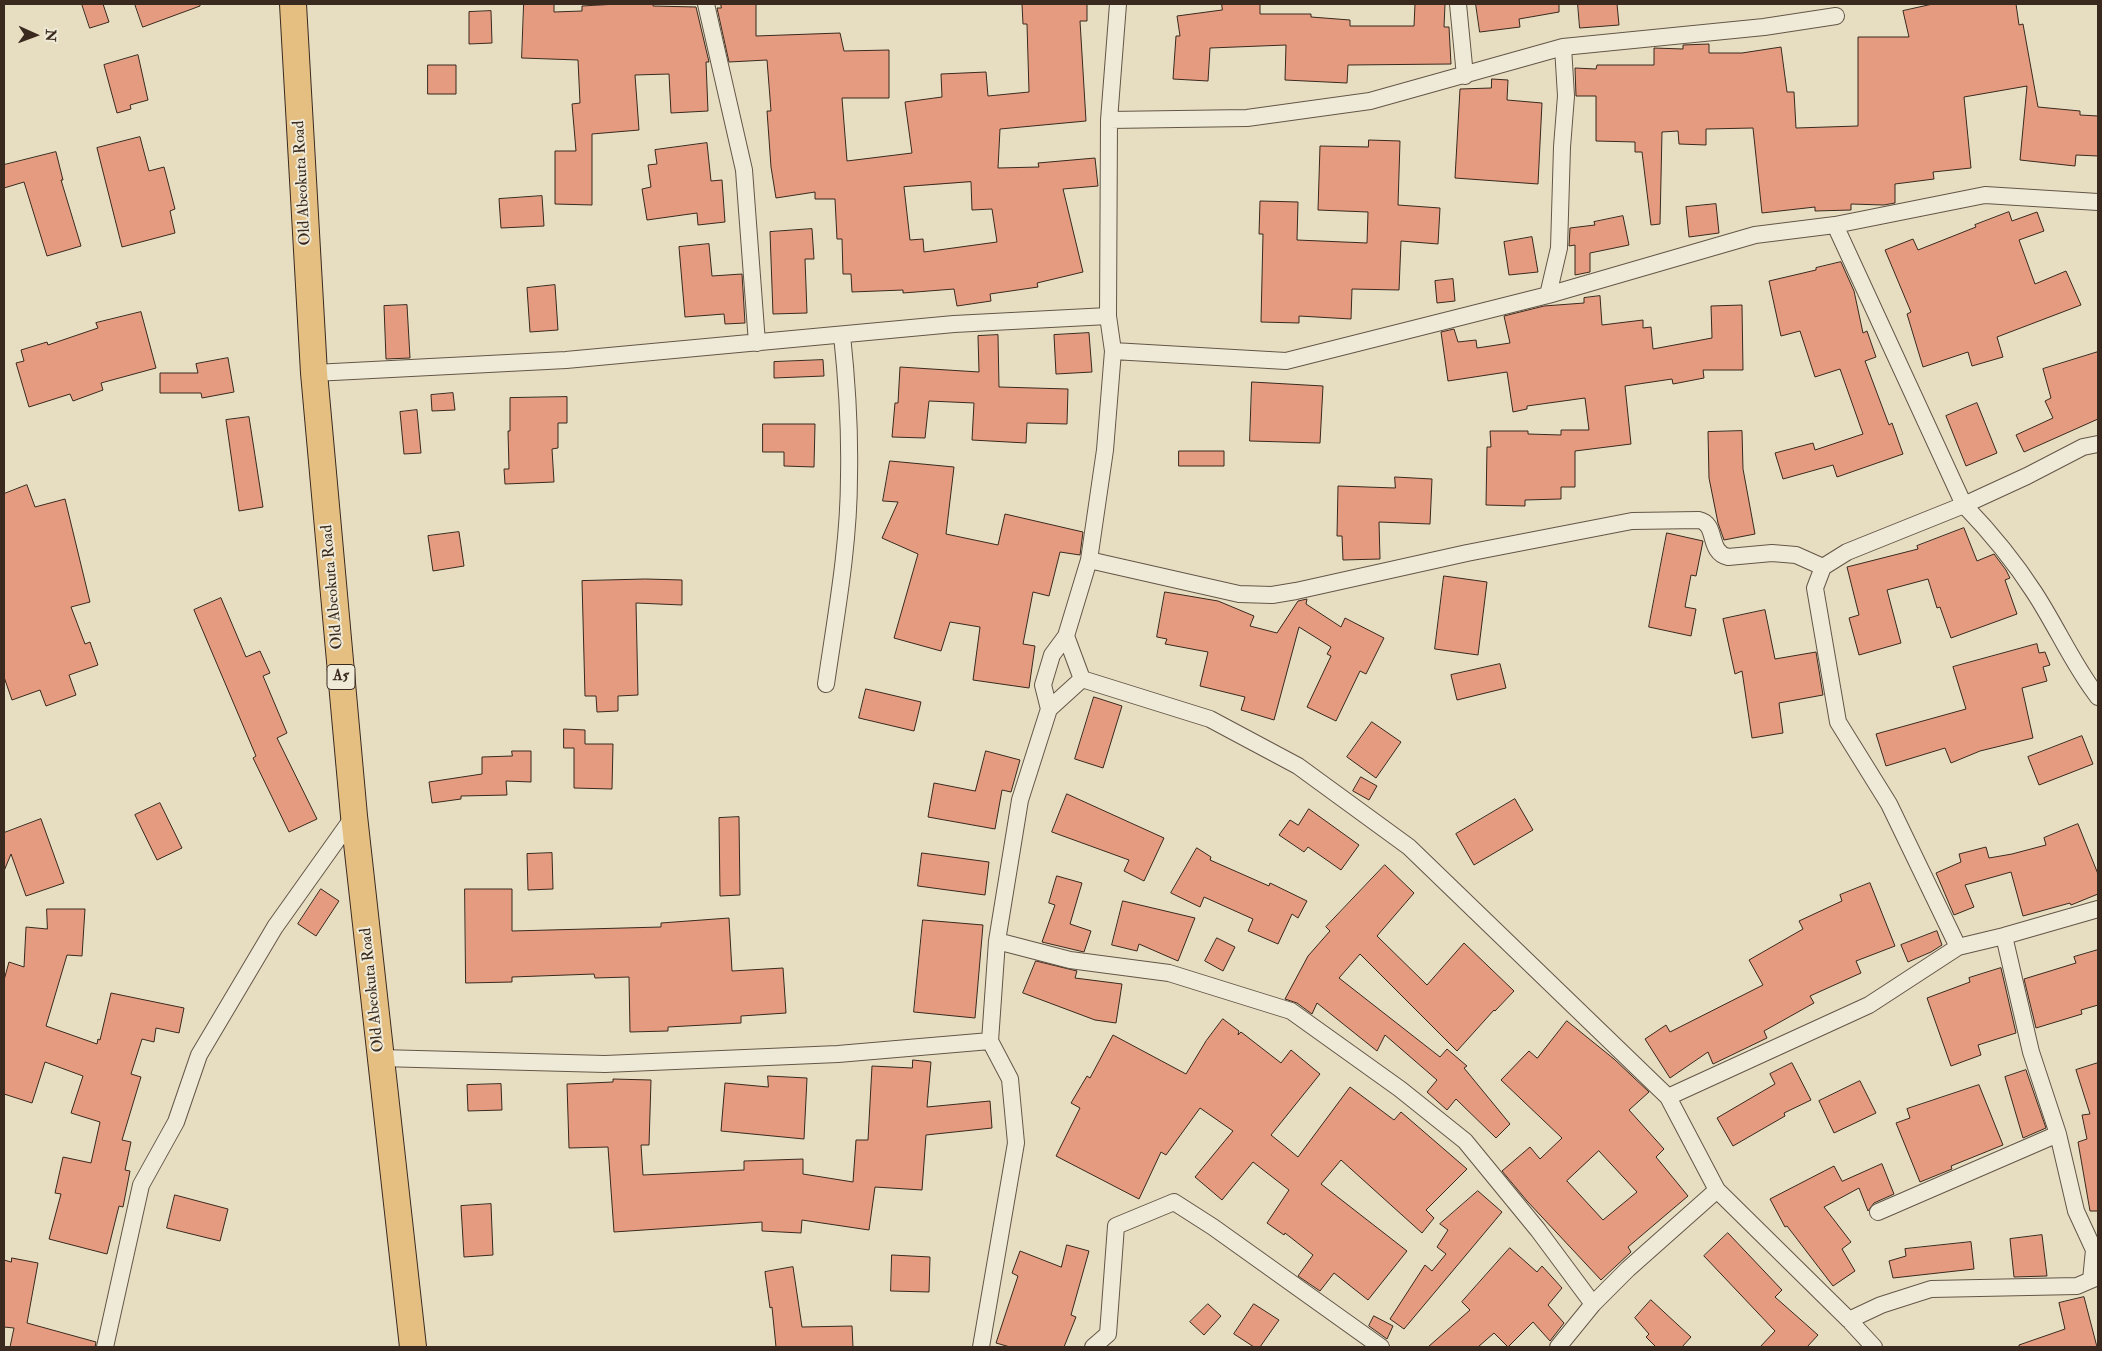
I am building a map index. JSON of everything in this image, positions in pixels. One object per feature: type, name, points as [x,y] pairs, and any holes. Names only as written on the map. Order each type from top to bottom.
[{"type":"highway","name":"Old Abeokuta Road","points":[[293,4],[314,373],[354,816],[414,1347]]},
{"type":"street","points":[[706,4],[744,170],[757,343]]},
{"type":"street","points":[[1049,709],[1043,685],[1052,654],[1066,636],[1090,560],[1105,450],[1113,351],[1108,316],[1109,120],[1118,4]]},
{"type":"street","points":[[1458,4],[1465,76]]},
{"type":"street","points":[[1109,120],[1247,118],[1370,102],[1564,47],[1764,27],[1836,16]]},
{"type":"street","points":[[1548,295],[1559,248],[1562,147],[1566,96],[1564,47]]},
{"type":"street","points":[[1113,351],[1286,361],[1548,295],[1755,236],[1836,225],[1985,195],[2098,202]]},
{"type":"street","points":[[1836,225],[1964,505],[1989,530],[2034,592],[2083,677],[2098,698]]},
{"type":"street","points":[[314,373],[566,360],[954,324],[1108,316]]},
{"type":"street","points":[[826,684],[843,570],[849,478],[848,398],[842,335]]},
{"type":"street","points":[[1958,947],[1889,804],[1838,722],[1815,588],[1823,568],[1848,552],[1964,505],[2027,476],[2083,447],[2098,444]]},
{"type":"street","points":[[1090,560],[1239,594],[1272,595],[1466,553],[1632,521],[1699,520],[1705,521],[1710,528],[1715,548],[1721,555],[1728,557],[1772,553],[1796,555],[1823,568]]},
{"type":"street","points":[[1066,636],[1082,679]]},
{"type":"street","points":[[981,1347],[1016,1143],[1010,1079],[990,1041],[997,941],[1020,800],[1049,709],[1082,679]]},
{"type":"street","points":[[1082,679],[1210,719],[1298,766],[1410,847],[1668,1097],[1717,1190],[1874,1347]]},
{"type":"street","points":[[106,1347],[141,1185],[176,1122],[198,1055],[275,928],[354,816]]},
{"type":"street","points":[[1668,1097],[1869,1005],[1958,947],[2098,909]]},
{"type":"street","points":[[1849,1320],[1881,1305],[1931,1289],[2077,1286],[2094,1278],[2094,1250],[2076,1211],[2058,1134],[2032,1052],[2004,936]]},
{"type":"street","points":[[997,941],[1070,960],[1169,973],[1292,1011],[1400,1090],[1465,1141],[1538,1230],[1594,1304]]},
{"type":"street","points":[[380,1058],[605,1064],[838,1054],[990,1041]]},
{"type":"street","points":[[1878,1212],[2058,1134]]},
{"type":"street","points":[[1558,1347],[1594,1304],[1628,1269],[1717,1190]]},
{"type":"street","points":[[1092,1347],[1108,1334],[1116,1226],[1174,1202],[1214,1227],[1381,1347]]},
{"type":"building","points":[[82,4],[103,4],[109,22],[90,28]]},
{"type":"building","points":[[135,4],[200,4],[200,6],[143,27]]},
{"type":"building","points":[[524,4],[554,4],[554,12],[582,11],[582,6],[617,4],[696,7],[709,62],[706,62],[708,111],[671,113],[669,74],[635,75],[639,130],[592,134],[592,205],[555,204],[555,151],[576,151],[572,104],[580,103],[578,60],[522,58]]},
{"type":"building","points":[[721,4],[756,4],[756,36],[840,33],[844,51],[889,50],[889,98],[842,98],[847,161],[912,153],[905,102],[942,97],[941,74],[986,72],[988,96],[1029,92],[1027,24],[1023,24],[1022,4],[1087,4],[1087,21],[1080,21],[1086,121],[1000,129],[998,168],[1039,167],[1038,163],[1095,158],[1098,186],[1063,189],[1083,272],[1037,283],[1038,287],[990,294],[991,301],[957,306],[954,289],[903,293],[903,290],[852,292],[851,274],[843,274],[842,239],[837,239],[835,199],[815,199],[815,192],[776,198],[771,167],[767,111],[771,111],[767,60],[729,62],[717,8],[721,8]],"holes":[[[971,182],[972,210],[992,209],[997,242],[924,252],[923,239],[910,240],[904,187]]]},
{"type":"building","points":[[1222,4],[1260,4],[1260,14],[1311,14],[1311,17],[1350,20],[1350,26],[1414,26],[1415,4],[1445,4],[1444,27],[1449,27],[1451,64],[1348,65],[1347,83],[1285,80],[1286,45],[1210,48],[1208,81],[1173,79],[1176,36],[1180,36],[1177,16],[1222,10]]},
{"type":"building","points":[[1476,4],[1559,4],[1559,12],[1519,19],[1520,27],[1480,32]]},
{"type":"building","points":[[1578,4],[1617,4],[1619,25],[1580,28]]},
{"type":"building","points":[[1933,4],[2016,4],[2019,25],[2023,24],[2038,107],[2080,111],[2080,115],[2098,116],[2098,156],[2076,155],[2075,166],[2020,160],[2027,86],[1964,97],[1971,168],[1933,172],[1934,179],[1895,184],[1895,203],[1884,205],[1851,204],[1851,210],[1815,211],[1815,207],[1762,213],[1753,128],[1706,129],[1706,145],[1679,144],[1678,131],[1662,132],[1660,224],[1651,225],[1642,152],[1635,152],[1635,142],[1596,141],[1596,96],[1576,96],[1575,68],[1596,69],[1597,65],[1654,65],[1654,48],[1683,49],[1683,45],[1709,44],[1709,53],[1742,53],[1781,47],[1787,92],[1794,92],[1796,128],[1858,126],[1858,37],[1909,37],[1903,11]]},
{"type":"building","points":[[491,11],[492,43],[469,44],[469,12]]},
{"type":"building","points":[[138,55],[148,100],[130,105],[131,109],[117,113],[104,65]]},
{"type":"building","points":[[428,65],[456,65],[456,94],[428,94]]},
{"type":"building","points":[[1492,79],[1508,80],[1507,100],[1542,103],[1538,184],[1455,178],[1460,89],[1491,88]]},
{"type":"building","points":[[140,137],[149,171],[164,167],[175,209],[170,211],[175,233],[122,247],[97,148]]},
{"type":"building","points":[[1369,140],[1400,141],[1398,205],[1440,208],[1438,244],[1401,241],[1399,290],[1352,289],[1351,319],[1299,316],[1299,323],[1261,322],[1263,234],[1259,234],[1260,201],[1298,202],[1297,240],[1367,243],[1368,212],[1318,210],[1320,146],[1368,147]]},
{"type":"building","points":[[707,143],[711,181],[722,180],[725,222],[698,225],[697,213],[647,220],[642,189],[651,187],[648,165],[657,164],[655,150]]},
{"type":"building","points":[[56,152],[63,180],[61,180],[81,246],[47,256],[24,182],[4,188],[4,165]]},
{"type":"building","points":[[542,196],[544,226],[501,228],[499,199]]},
{"type":"building","points":[[1716,204],[1719,233],[1689,237],[1686,207]]},
{"type":"building","points":[[2009,212],[2012,221],[2037,212],[2044,231],[2019,240],[2035,284],[2066,271],[2081,305],[1997,337],[2003,357],[1972,366],[1968,352],[1923,367],[1907,314],[1911,312],[1885,250],[1913,239],[1918,250]]},
{"type":"building","points":[[1623,216],[1629,245],[1590,253],[1590,272],[1575,275],[1575,245],[1569,246],[1570,228],[1595,225],[1594,222]]},
{"type":"building","points":[[812,229],[814,259],[805,259],[807,313],[773,314],[770,232]]},
{"type":"building","points":[[1532,237],[1538,272],[1509,275],[1504,242]]},
{"type":"building","points":[[709,244],[712,276],[742,274],[745,323],[725,324],[724,314],[685,317],[679,247]]},
{"type":"building","points":[[1841,262],[1854,291],[1863,333],[1867,331],[1876,357],[1865,361],[1889,425],[1892,423],[1903,454],[1837,477],[1833,465],[1783,479],[1775,453],[1813,443],[1815,450],[1863,434],[1840,369],[1815,377],[1800,331],[1781,336],[1769,281]]},
{"type":"building","points":[[1453,279],[1455,301],[1437,303],[1435,281]]},
{"type":"building","points":[[555,285],[558,330],[530,332],[527,288]]},
{"type":"building","points":[[1600,296],[1602,325],[1643,320],[1643,328],[1651,327],[1653,349],[1712,338],[1711,306],[1742,305],[1743,370],[1703,370],[1704,378],[1673,384],[1672,379],[1625,386],[1631,444],[1575,451],[1575,487],[1561,487],[1561,499],[1525,500],[1525,506],[1486,505],[1487,447],[1491,447],[1490,431],[1528,431],[1528,434],[1561,435],[1561,430],[1589,430],[1585,398],[1527,406],[1527,409],[1513,412],[1507,372],[1448,381],[1441,332],[1454,329],[1458,342],[1476,340],[1477,348],[1510,343],[1504,316],[1544,306],[1584,303],[1584,298]]},
{"type":"building","points":[[407,305],[410,358],[386,359],[384,306]]},
{"type":"building","points":[[141,312],[156,368],[101,383],[103,390],[73,401],[70,394],[29,407],[16,363],[24,361],[21,350],[47,342],[48,345],[98,328],[96,323]]},
{"type":"building","points":[[1089,333],[1092,372],[1056,374],[1054,335]]},
{"type":"building","points":[[998,335],[999,387],[1068,389],[1067,424],[1027,423],[1026,443],[972,440],[974,403],[929,401],[925,438],[892,437],[895,403],[898,403],[900,367],[979,372],[978,336]]},
{"type":"building","points":[[2098,352],[2098,419],[2024,452],[2016,435],[2053,418],[2045,401],[2051,398],[2043,369]]},
{"type":"building","points":[[228,358],[234,392],[202,398],[201,393],[160,393],[160,373],[198,373],[196,364]]},
{"type":"building","points":[[823,360],[824,376],[774,378],[774,362]]},
{"type":"building","points":[[1252,382],[1323,386],[1320,443],[1250,441]]},
{"type":"building","points":[[453,393],[455,410],[432,411],[431,395]]},
{"type":"building","points":[[567,397],[567,423],[558,423],[558,448],[552,449],[554,482],[505,484],[504,469],[509,469],[508,431],[510,431],[510,398]]},
{"type":"building","points":[[1977,403],[1997,453],[1966,466],[1946,416]]},
{"type":"building","points":[[417,410],[421,453],[404,454],[400,412]]},
{"type":"building","points":[[249,417],[263,507],[239,511],[226,420]]},
{"type":"building","points":[[763,424],[815,424],[814,467],[784,466],[784,452],[763,452]]},
{"type":"building","points":[[1742,431],[1743,469],[1755,534],[1724,540],[1718,523],[1709,478],[1708,432]]},
{"type":"building","points":[[1179,451],[1224,451],[1224,466],[1179,466]]},
{"type":"building","points":[[890,461],[954,467],[946,534],[998,545],[1005,514],[1083,532],[1080,555],[1060,552],[1049,596],[1033,592],[1023,644],[1035,646],[1029,688],[973,680],[980,627],[950,622],[941,651],[894,638],[918,554],[882,538],[898,502],[883,501]]},
{"type":"building","points":[[1395,477],[1432,479],[1430,524],[1379,522],[1380,559],[1343,560],[1342,536],[1337,536],[1338,486],[1395,488]]},
{"type":"building","points":[[27,485],[35,507],[65,499],[90,602],[71,607],[85,644],[90,642],[98,665],[69,675],[76,695],[46,706],[40,690],[12,700],[4,677],[4,494]]},
{"type":"building","points":[[1964,528],[1977,561],[1994,554],[2006,570],[2010,578],[2005,580],[2017,614],[1951,638],[1940,607],[1937,608],[1928,579],[1887,590],[1901,643],[1859,655],[1849,618],[1859,615],[1847,567],[1918,549],[1917,546]]},
{"type":"building","points":[[459,532],[464,566],[433,571],[428,536]]},
{"type":"building","points":[[1667,533],[1703,541],[1696,576],[1691,575],[1685,607],[1696,609],[1691,636],[1649,627]]},
{"type":"building","points":[[1444,576],[1487,582],[1478,655],[1435,649]]},
{"type":"building","points":[[682,580],[682,605],[636,603],[638,695],[618,696],[618,711],[597,712],[596,696],[585,696],[582,581]]},
{"type":"building","points":[[1165,592],[1218,601],[1254,616],[1250,626],[1277,633],[1298,601],[1307,599],[1306,604],[1341,627],[1345,618],[1384,638],[1366,674],[1360,671],[1336,721],[1307,707],[1331,656],[1327,654],[1331,647],[1299,627],[1274,720],[1241,710],[1245,697],[1200,686],[1208,652],[1165,644],[1167,639],[1157,637]]},
{"type":"building","points":[[221,598],[246,657],[260,651],[270,673],[263,676],[287,733],[277,738],[317,819],[289,832],[253,758],[256,756],[194,610]]},
{"type":"building","points":[[1765,610],[1775,659],[1816,652],[1823,695],[1779,703],[1783,733],[1752,738],[1742,671],[1735,674],[1723,619]]},
{"type":"building","points":[[2037,644],[2039,653],[2045,652],[2050,665],[2043,667],[2047,681],[2022,688],[2033,738],[1980,751],[1951,763],[1945,748],[1886,766],[1876,734],[1966,709],[1953,667]]},
{"type":"building","points":[[1500,664],[1506,688],[1457,700],[1451,675]]},
{"type":"building","points":[[866,689],[921,702],[914,731],[859,718]]},
{"type":"building","points":[[1094,697],[1122,706],[1103,768],[1075,759]]},
{"type":"building","points":[[1372,722],[1401,742],[1376,778],[1347,757]]},
{"type":"building","points":[[564,729],[585,730],[585,744],[613,744],[612,789],[574,788],[574,748],[564,748]]},
{"type":"building","points":[[2082,736],[2093,764],[2039,785],[2028,757]]},
{"type":"building","points":[[512,751],[531,751],[531,782],[506,781],[507,795],[461,796],[461,799],[432,803],[429,782],[482,774],[482,757],[512,756]]},
{"type":"building","points":[[986,751],[1020,760],[1011,792],[1002,790],[995,829],[928,817],[934,783],[975,791]]},
{"type":"building","points":[[1361,777],[1377,786],[1369,800],[1353,791]]},
{"type":"building","points":[[1067,794],[1164,838],[1144,881],[1124,871],[1129,860],[1052,832]]},
{"type":"building","points":[[1515,799],[1533,830],[1474,865],[1456,834]]},
{"type":"building","points":[[160,803],[182,848],[157,860],[135,815]]},
{"type":"building","points":[[1309,809],[1359,845],[1341,870],[1308,847],[1304,852],[1279,835],[1290,820],[1298,825]]},
{"type":"building","points":[[739,817],[740,895],[720,896],[719,818]]},
{"type":"building","points":[[41,819],[64,883],[26,896],[11,854],[4,871],[4,833]]},
{"type":"building","points":[[2078,824],[2098,874],[2098,894],[2071,905],[2070,903],[2023,916],[2011,872],[1965,885],[1974,907],[1954,915],[1936,873],[1961,862],[1959,854],[1986,847],[1989,858],[2012,854],[2046,845],[2044,838]]},
{"type":"building","points":[[1197,848],[1211,857],[1210,860],[1269,886],[1270,883],[1307,901],[1298,918],[1292,914],[1278,944],[1248,931],[1253,919],[1204,897],[1200,907],[1171,893]]},
{"type":"building","points":[[552,853],[553,889],[528,890],[527,854]]},
{"type":"building","points":[[922,853],[989,862],[985,895],[918,886]]},
{"type":"building","points":[[1385,865],[1414,893],[1377,936],[1427,985],[1464,943],[1514,991],[1457,1051],[1360,954],[1339,978],[1440,1057],[1447,1049],[1467,1066],[1464,1068],[1510,1124],[1496,1138],[1456,1099],[1447,1110],[1427,1092],[1437,1080],[1385,1035],[1377,1051],[1317,1003],[1312,1014],[1297,1003],[1285,999],[1308,956],[1330,931],[1326,927]]},
{"type":"building","points":[[1057,876],[1082,883],[1070,924],[1091,931],[1084,952],[1042,942],[1055,905],[1049,903]]},
{"type":"building","points":[[1870,883],[1895,946],[1856,961],[1861,973],[1810,996],[1814,1003],[1764,1031],[1767,1038],[1713,1064],[1708,1052],[1670,1078],[1645,1039],[1666,1025],[1670,1032],[1763,985],[1749,960],[1803,929],[1799,921],[1842,901],[1840,895]]},
{"type":"building","points":[[321,889],[339,901],[316,936],[298,924]]},
{"type":"building","points":[[465,889],[512,889],[512,931],[661,927],[661,923],[729,918],[732,971],[783,968],[786,1013],[741,1016],[741,1023],[668,1027],[668,1031],[630,1032],[629,977],[595,978],[594,974],[512,977],[512,982],[466,983]]},
{"type":"building","points":[[1123,901],[1195,918],[1178,961],[1139,944],[1137,951],[1112,945]]},
{"type":"building","points":[[47,909],[85,909],[82,956],[67,955],[46,1026],[97,1044],[98,1039],[100,1040],[111,993],[184,1008],[179,1033],[156,1028],[154,1042],[142,1039],[131,1074],[141,1077],[122,1140],[131,1142],[125,1170],[130,1171],[123,1207],[119,1206],[107,1254],[49,1239],[61,1194],[55,1193],[63,1157],[91,1163],[100,1122],[71,1113],[83,1076],[45,1062],[32,1103],[4,1094],[4,980],[9,962],[24,967],[26,927],[47,929]]},
{"type":"building","points":[[923,920],[983,925],[975,1018],[914,1012]]},
{"type":"building","points":[[1937,931],[1942,945],[1908,962],[1901,945]]},
{"type":"building","points":[[1217,938],[1235,947],[1223,971],[1205,961]]},
{"type":"building","points":[[2098,950],[2098,1005],[2081,1010],[2082,1014],[2036,1028],[2024,979],[2076,963],[2074,957]]},
{"type":"building","points":[[1036,961],[1077,971],[1075,978],[1122,984],[1116,1023],[1095,1020],[1023,993]]},
{"type":"building","points":[[2001,968],[2016,1033],[1978,1045],[1981,1055],[1951,1066],[1927,998],[1970,982],[1969,978]]},
{"type":"building","points":[[1223,1019],[1239,1031],[1238,1035],[1241,1032],[1281,1063],[1291,1050],[1320,1074],[1271,1135],[1298,1157],[1350,1087],[1394,1120],[1401,1112],[1467,1169],[1426,1210],[1434,1218],[1422,1233],[1341,1160],[1321,1184],[1407,1251],[1368,1300],[1334,1273],[1320,1291],[1298,1276],[1313,1255],[1285,1233],[1284,1235],[1267,1223],[1289,1190],[1253,1162],[1222,1200],[1195,1177],[1233,1131],[1200,1108],[1166,1155],[1161,1152],[1139,1199],[1056,1156],[1080,1108],[1071,1103],[1087,1076],[1090,1078],[1113,1035],[1186,1074],[1206,1041]]},
{"type":"building","points":[[1567,1021],[1614,1059],[1649,1092],[1629,1110],[1664,1149],[1656,1157],[1688,1196],[1628,1247],[1631,1252],[1601,1280],[1527,1201],[1502,1171],[1530,1147],[1540,1159],[1562,1138],[1501,1080],[1529,1051],[1537,1058]],"holes":[[[1599,1151],[1637,1192],[1603,1220],[1567,1181]]]},
{"type":"building","points":[[913,1060],[931,1062],[927,1107],[990,1101],[992,1128],[926,1135],[922,1190],[875,1187],[869,1230],[802,1220],[801,1233],[762,1231],[762,1222],[614,1232],[608,1147],[569,1148],[567,1084],[613,1082],[613,1079],[651,1080],[649,1145],[641,1145],[643,1175],[744,1170],[744,1161],[803,1159],[803,1174],[853,1182],[856,1140],[868,1140],[872,1066],[912,1068]]},
{"type":"building","points":[[1792,1063],[1811,1100],[1784,1113],[1785,1116],[1733,1146],[1717,1118],[1775,1084],[1770,1074]]},
{"type":"building","points":[[2098,1063],[2098,1211],[2090,1211],[2078,1142],[2087,1139],[2082,1115],[2090,1114],[2076,1070]]},
{"type":"building","points":[[2026,1070],[2046,1128],[2023,1138],[2005,1077]]},
{"type":"building","points":[[768,1076],[807,1078],[804,1139],[721,1131],[725,1083],[768,1087]]},
{"type":"building","points":[[1860,1081],[1876,1113],[1834,1133],[1819,1101]]},
{"type":"building","points":[[501,1084],[502,1110],[468,1111],[467,1085]]},
{"type":"building","points":[[1979,1085],[2003,1145],[1951,1166],[1952,1169],[1920,1182],[1896,1123],[1910,1118],[1907,1109]]},
{"type":"building","points":[[1882,1164],[1894,1194],[1874,1203],[1868,1211],[1859,1188],[1824,1207],[1851,1242],[1842,1249],[1855,1271],[1833,1286],[1787,1226],[1785,1227],[1770,1199],[1834,1166],[1842,1181]]},
{"type":"building","points":[[1478,1191],[1502,1212],[1404,1329],[1390,1319],[1425,1265],[1432,1271],[1446,1254],[1437,1247],[1448,1230],[1440,1224]]},
{"type":"building","points":[[175,1195],[228,1209],[220,1241],[167,1228]]},
{"type":"building","points":[[491,1204],[493,1255],[464,1257],[461,1206]]},
{"type":"building","points":[[1728,1233],[1782,1290],[1775,1297],[1818,1335],[1807,1347],[1760,1347],[1775,1331],[1704,1256]]},
{"type":"building","points":[[2042,1235],[2047,1276],[2014,1277],[2010,1239]]},
{"type":"building","points":[[1971,1242],[1974,1269],[1893,1278],[1889,1261],[1906,1256],[1905,1249]]},
{"type":"building","points":[[1067,1245],[1089,1251],[1071,1315],[1076,1317],[1064,1347],[1010,1347],[996,1343],[1018,1276],[1012,1273],[1020,1251],[1061,1267]]},
{"type":"building","points":[[1510,1248],[1537,1272],[1542,1266],[1562,1288],[1548,1305],[1564,1323],[1550,1341],[1533,1322],[1508,1347],[1494,1333],[1478,1347],[1428,1347],[1470,1310],[1462,1302]]},
{"type":"building","points":[[892,1255],[930,1257],[929,1292],[891,1291]]},
{"type":"building","points":[[12,1258],[38,1263],[27,1323],[96,1342],[95,1347],[10,1347],[14,1328],[4,1327],[4,1260],[11,1262]]},
{"type":"building","points":[[793,1267],[802,1327],[852,1326],[853,1347],[776,1347],[772,1307],[770,1308],[765,1272]]},
{"type":"building","points":[[2084,1297],[2097,1347],[2019,1347],[2019,1345],[2065,1329],[2059,1303]]},
{"type":"building","points":[[1651,1300],[1691,1337],[1682,1347],[1656,1347],[1646,1337],[1649,1334],[1635,1318]]},
{"type":"building","points":[[1208,1304],[1221,1316],[1204,1335],[1190,1322]]},
{"type":"building","points":[[1254,1304],[1279,1320],[1260,1347],[1254,1347],[1234,1334]]},
{"type":"building","points":[[1374,1316],[1393,1326],[1387,1339],[1369,1326]]}]
